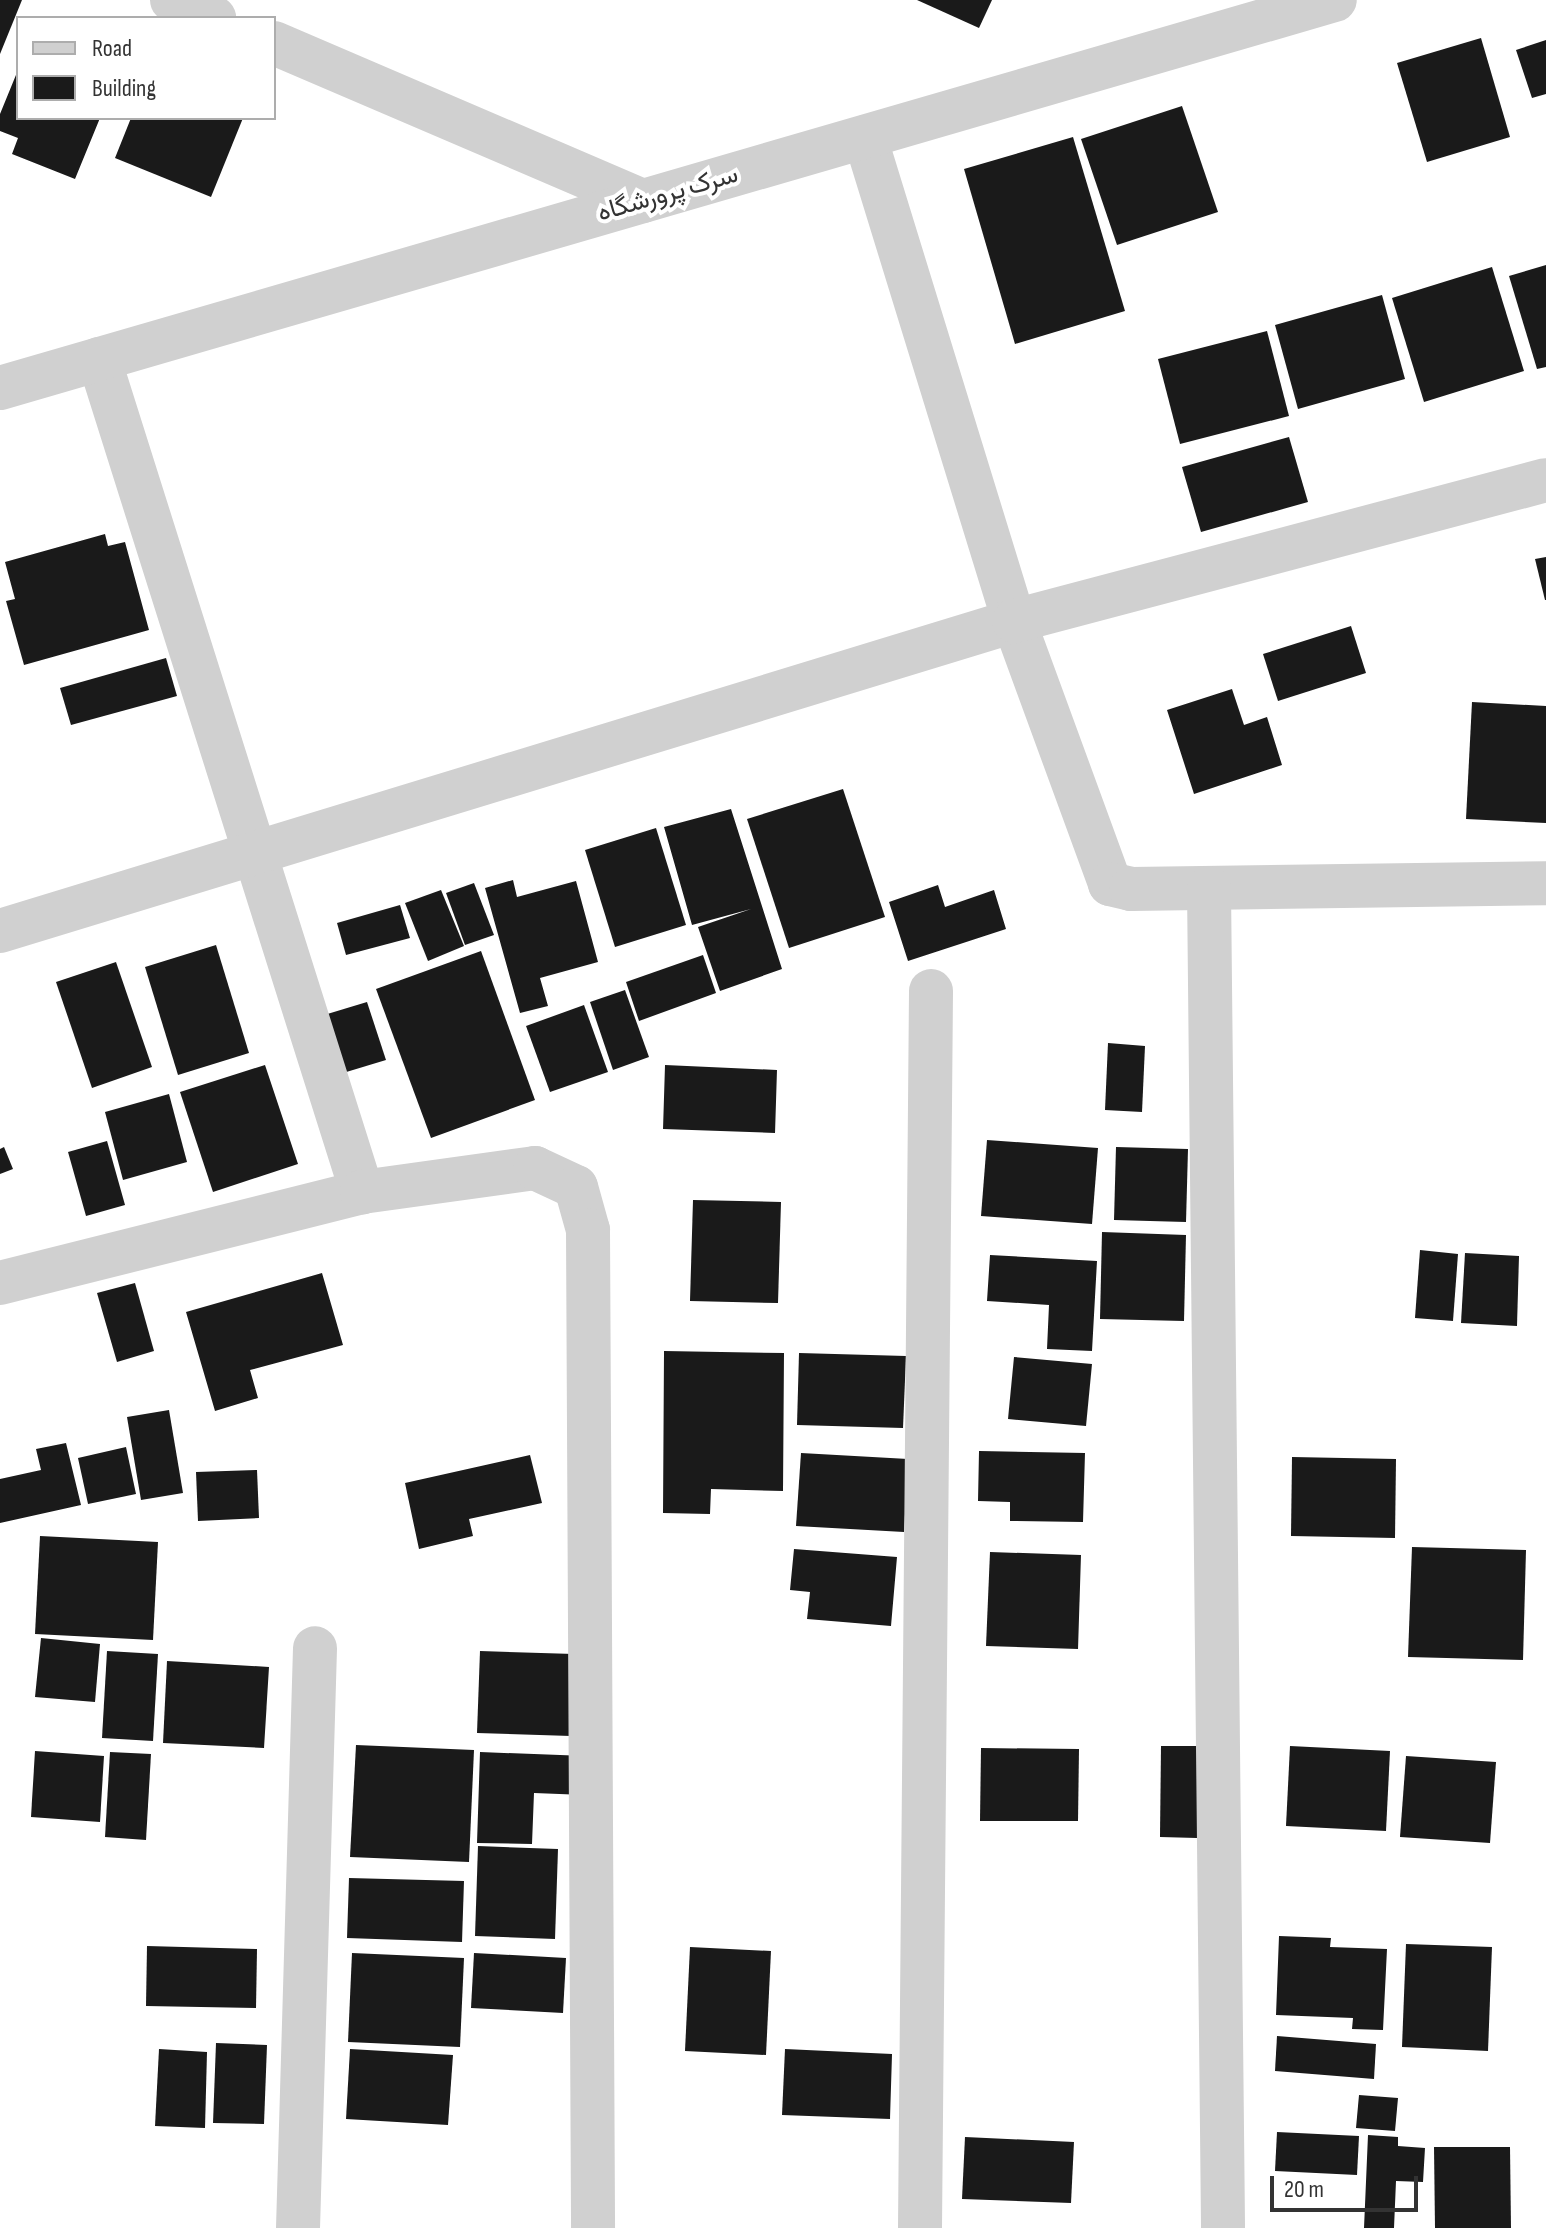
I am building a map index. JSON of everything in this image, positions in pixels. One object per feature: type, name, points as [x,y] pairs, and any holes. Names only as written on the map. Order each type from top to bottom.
[{"type":"street","points":[[172,0],[209,16]]},
{"type":"street","name":"سرک پرورشگاه","points":[[0,388],[1326,1]]},
{"type":"street","points":[[276,44],[643,201]]},
{"type":"street","points":[[865,137],[1014,621],[1110,884],[1131,889],[1546,883]]},
{"type":"street","points":[[99,359],[362,1192]]},
{"type":"street","points":[[0,931],[1014,621],[1546,480]]},
{"type":"street","points":[[1209,888],[1223,2228]]},
{"type":"street","points":[[920,2228],[931,991]]},
{"type":"street","points":[[0,1283],[362,1192],[535,1168],[576,1187],[588,1230],[593,2228]]},
{"type":"street","points":[[298,2228],[315,1648]]},
{"type":"building","points":[[0,0],[22,0],[0,54]]},
{"type":"building","points":[[917,0],[992,0],[979,28]]},
{"type":"building","points":[[1481,38],[1510,137],[1427,162],[1397,63]]},
{"type":"building","points":[[1546,40],[1546,94],[1532,98],[1516,50]]},
{"type":"building","points":[[16,75],[16,120],[99,120],[75,179],[12,154],[18,138],[0,131],[0,114]]},
{"type":"building","points":[[1182,106],[1218,212],[1117,245],[1081,139]]},
{"type":"building","points":[[130,120],[242,120],[211,197],[115,158]]},
{"type":"building","points":[[1073,137],[1125,311],[1015,344],[964,169]]},
{"type":"building","points":[[1546,265],[1546,367],[1537,369],[1509,276]]},
{"type":"building","points":[[1492,267],[1524,371],[1424,402],[1392,298]]},
{"type":"building","points":[[1382,295],[1405,379],[1298,409],[1275,325]]},
{"type":"building","points":[[1267,331],[1289,416],[1180,444],[1158,359]]},
{"type":"building","points":[[1289,437],[1308,502],[1201,532],[1182,467]]},
{"type":"building","points":[[105,534],[108,546],[125,542],[149,630],[24,665],[6,601],[15,599],[5,562]]},
{"type":"building","points":[[1546,557],[1546,600],[1545,600],[1535,559]]},
{"type":"building","points":[[1351,626],[1366,673],[1278,701],[1263,654]]},
{"type":"building","points":[[166,658],[177,696],[71,725],[60,688]]},
{"type":"building","points":[[1232,689],[1244,725],[1267,717],[1282,765],[1194,794],[1167,710]]},
{"type":"building","points":[[1472,702],[1546,706],[1546,823],[1466,819]]},
{"type":"building","points":[[843,789],[885,917],[789,948],[747,819]]},
{"type":"building","points":[[731,809],[782,969],[720,991],[698,927],[751,909],[692,925],[664,827]]},
{"type":"building","points":[[656,828],[686,925],[615,947],[585,850]]},
{"type":"building","points":[[513,880],[517,897],[576,881],[598,962],[540,978],[548,1006],[520,1013],[485,888]]},
{"type":"building","points":[[474,883],[494,935],[465,945],[446,893]]},
{"type":"building","points":[[938,885],[945,907],[994,890],[1006,929],[908,961],[889,902]]},
{"type":"building","points":[[441,890],[464,946],[428,961],[405,903]]},
{"type":"building","points":[[400,905],[410,938],[346,955],[337,923]]},
{"type":"building","points":[[216,945],[249,1053],[178,1075],[145,967]]},
{"type":"building","points":[[481,951],[535,1100],[431,1138],[376,989]]},
{"type":"building","points":[[703,955],[716,993],[639,1021],[626,982]]},
{"type":"building","points":[[116,962],[152,1067],[92,1088],[56,982]]},
{"type":"building","points":[[625,990],[649,1057],[613,1070],[590,1002]]},
{"type":"building","points":[[367,1002],[386,1060],[343,1073],[324,1015]]},
{"type":"building","points":[[584,1005],[608,1072],[550,1092],[526,1026]]},
{"type":"building","points":[[1108,1043],[1145,1046],[1142,1112],[1105,1110]]},
{"type":"building","points":[[265,1065],[298,1164],[213,1192],[180,1092]]},
{"type":"building","points":[[665,1065],[777,1070],[775,1133],[663,1129]]},
{"type":"building","points":[[169,1094],[187,1162],[123,1180],[105,1112]]},
{"type":"building","points":[[987,1140],[1098,1148],[1092,1224],[981,1216]]},
{"type":"building","points":[[107,1141],[125,1205],[86,1216],[68,1152]]},
{"type":"building","points":[[4,1147],[13,1169],[0,1174],[0,1149]]},
{"type":"building","points":[[1116,1147],[1188,1149],[1186,1222],[1114,1220]]},
{"type":"building","points":[[693,1200],[781,1202],[778,1303],[690,1301]]},
{"type":"building","points":[[1102,1232],[1186,1235],[1184,1321],[1100,1319]]},
{"type":"building","points":[[1420,1250],[1458,1254],[1453,1321],[1415,1318]]},
{"type":"building","points":[[1465,1253],[1519,1256],[1517,1326],[1461,1323]]},
{"type":"building","points":[[990,1255],[1097,1261],[1092,1351],[1047,1349],[1049,1305],[987,1301]]},
{"type":"building","points":[[322,1273],[343,1345],[250,1370],[258,1398],[215,1411],[186,1312]]},
{"type":"building","points":[[135,1283],[154,1351],[117,1362],[97,1293]]},
{"type":"building","points":[[664,1351],[784,1353],[783,1491],[711,1489],[710,1514],[663,1513]]},
{"type":"building","points":[[799,1353],[906,1356],[903,1428],[797,1425]]},
{"type":"building","points":[[1014,1357],[1092,1364],[1086,1426],[1008,1419]]},
{"type":"building","points":[[169,1410],[183,1493],[141,1500],[127,1417]]},
{"type":"building","points":[[66,1443],[81,1505],[0,1523],[0,1479],[41,1470],[36,1449]]},
{"type":"building","points":[[126,1447],[136,1494],[88,1504],[78,1458]]},
{"type":"building","points":[[979,1451],[1085,1453],[1083,1522],[1010,1521],[1010,1502],[978,1501]]},
{"type":"building","points":[[801,1453],[908,1459],[904,1532],[796,1526]]},
{"type":"building","points":[[530,1455],[542,1503],[469,1519],[473,1536],[419,1549],[405,1483]]},
{"type":"building","points":[[1292,1457],[1396,1459],[1395,1538],[1291,1536]]},
{"type":"building","points":[[257,1470],[259,1518],[198,1521],[196,1472]]},
{"type":"building","points":[[40,1536],[158,1542],[153,1640],[35,1634]]},
{"type":"building","points":[[1412,1547],[1526,1550],[1523,1660],[1408,1657]]},
{"type":"building","points":[[794,1549],[897,1557],[891,1626],[807,1619],[810,1592],[790,1590]]},
{"type":"building","points":[[990,1552],[1081,1555],[1078,1649],[986,1646]]},
{"type":"building","points":[[41,1638],[100,1644],[95,1702],[35,1697]]},
{"type":"building","points":[[107,1651],[158,1654],[153,1741],[102,1738]]},
{"type":"building","points":[[480,1651],[574,1654],[571,1736],[477,1733]]},
{"type":"building","points":[[167,1661],[269,1667],[264,1748],[163,1743]]},
{"type":"building","points":[[356,1745],[474,1750],[469,1862],[350,1857]]},
{"type":"building","points":[[1161,1746],[1199,1746],[1197,1838],[1160,1837]]},
{"type":"building","points":[[1290,1746],[1390,1751],[1386,1831],[1286,1826]]},
{"type":"building","points":[[981,1748],[1079,1749],[1078,1821],[980,1821]]},
{"type":"building","points":[[35,1751],[104,1756],[100,1822],[31,1817]]},
{"type":"building","points":[[110,1752],[151,1754],[146,1840],[105,1837]]},
{"type":"building","points":[[480,1752],[586,1756],[585,1795],[534,1793],[532,1844],[477,1843]]},
{"type":"building","points":[[1406,1756],[1496,1762],[1490,1843],[1400,1837]]},
{"type":"building","points":[[478,1846],[558,1849],[555,1939],[475,1936]]},
{"type":"building","points":[[349,1878],[464,1881],[462,1942],[347,1938]]},
{"type":"building","points":[[1279,1936],[1331,1938],[1330,1947],[1387,1949],[1383,2030],[1352,2029],[1353,2018],[1276,2015]]},
{"type":"building","points":[[1406,1944],[1492,1947],[1488,2051],[1402,2047]]},
{"type":"building","points":[[147,1946],[257,1949],[256,2008],[146,2006]]},
{"type":"building","points":[[690,1947],[771,1951],[766,2055],[685,2051]]},
{"type":"building","points":[[352,1953],[464,1958],[460,2047],[348,2042]]},
{"type":"building","points":[[474,1953],[566,1958],[563,2013],[471,2008]]},
{"type":"building","points":[[1277,2036],[1376,2044],[1374,2079],[1275,2071]]},
{"type":"building","points":[[216,2043],[267,2045],[264,2124],[213,2123]]},
{"type":"building","points":[[159,2049],[207,2052],[205,2128],[155,2126]]},
{"type":"building","points":[[350,2049],[453,2055],[448,2125],[346,2119]]},
{"type":"building","points":[[785,2049],[892,2054],[890,2119],[782,2115]]},
{"type":"building","points":[[1359,2095],[1398,2098],[1395,2131],[1356,2128]]},
{"type":"building","points":[[1277,2132],[1359,2136],[1357,2175],[1275,2171]]},
{"type":"building","points":[[1368,2135],[1398,2137],[1398,2146],[1425,2148],[1423,2182],[1396,2181],[1394,2228],[1364,2228]]},
{"type":"building","points":[[965,2137],[1074,2142],[1071,2203],[962,2199]]},
{"type":"building","points":[[1434,2147],[1510,2147],[1511,2228],[1435,2228]]}]
